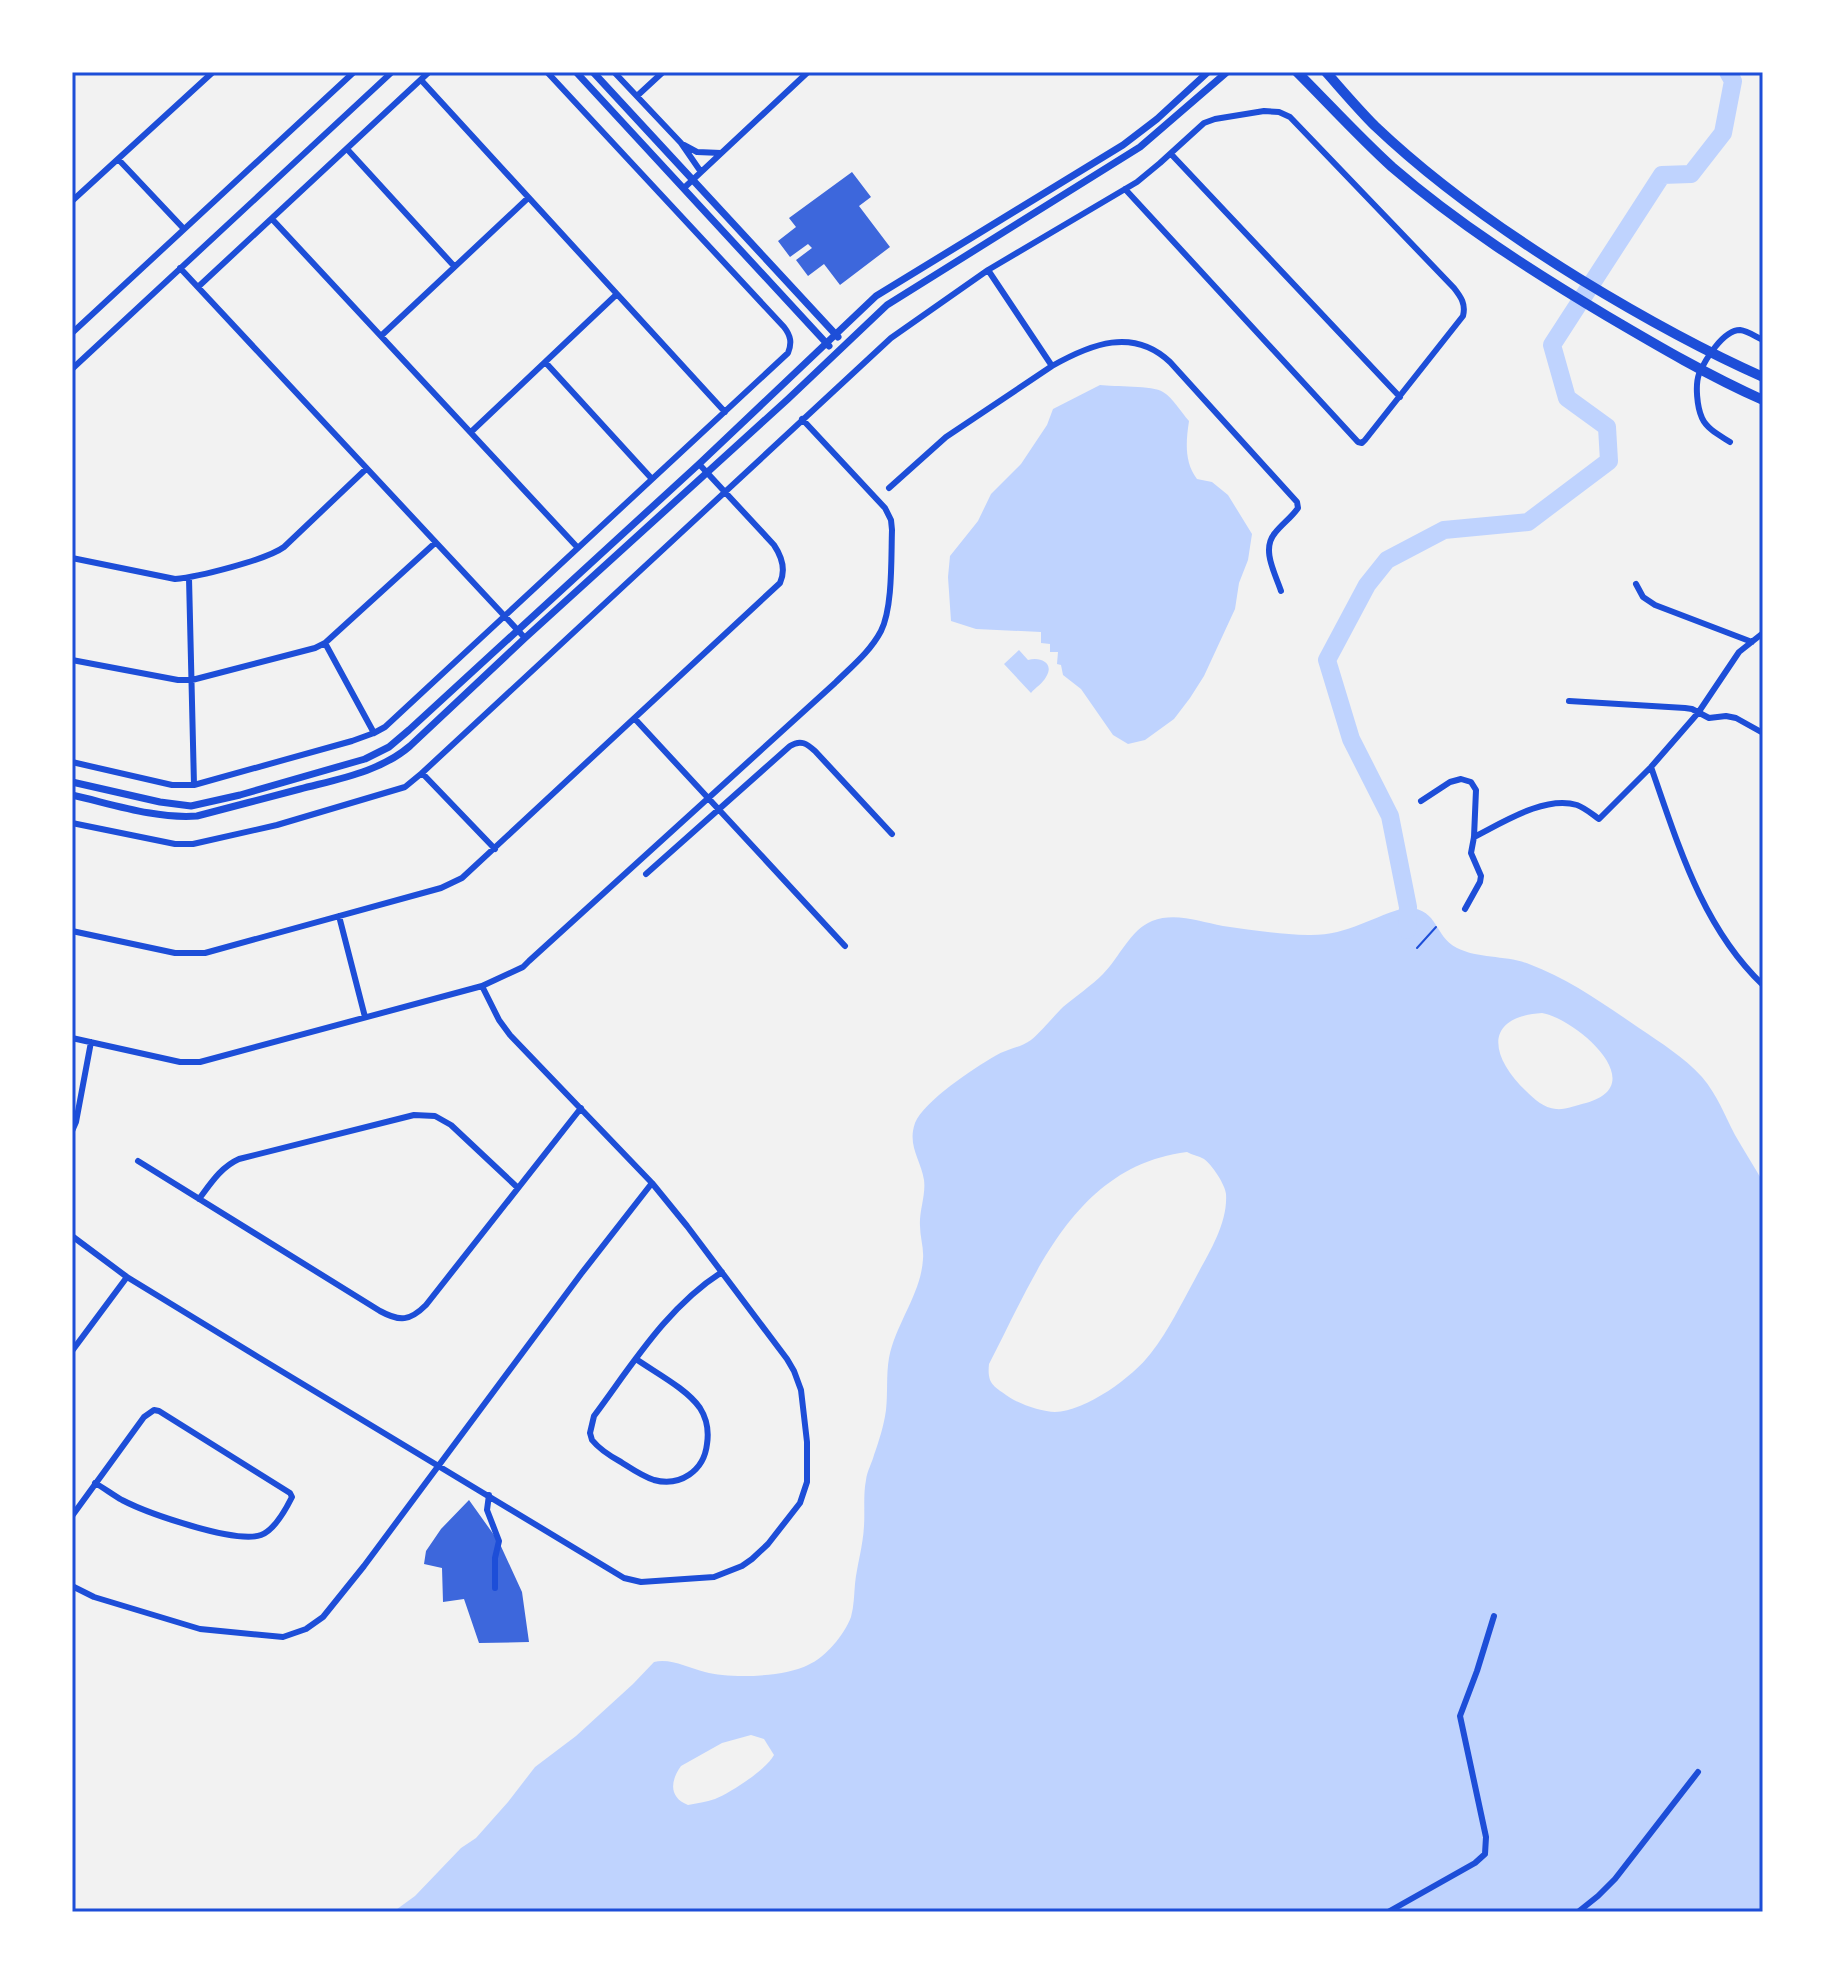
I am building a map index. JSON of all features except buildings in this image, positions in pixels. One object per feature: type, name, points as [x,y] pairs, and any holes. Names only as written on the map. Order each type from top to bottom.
[{"type":"highway","points":[[1297,72],[1393,167],[1465,224],[1639,335],[1763,400]]},
{"type":"highway","points":[[1330,75],[1375,125],[1407,154],[1450,191],[1525,245],[1649,319],[1763,377]]},
{"type":"street","points":[[72,201],[213,72]]},
{"type":"street","points":[[72,333],[354,72]]},
{"type":"street","points":[[72,369],[392,72]]},
{"type":"street","points":[[198,287],[429,72]]},
{"type":"street","points":[[72,762],[172,785],[194,785],[374,733],[394,721],[788,353],[791,343],[788,332],[547,72]]},
{"type":"street","points":[[576,72],[836,353]]},
{"type":"street","points":[[593,72],[845,345]]},
{"type":"street","points":[[614,72],[681,143],[701,172]]},
{"type":"street","points":[[637,96],[663,72]]},
{"type":"street","points":[[684,188],[808,72]]},
{"type":"street","points":[[72,782],[191,806],[365,759],[389,747],[699,464],[869,302],[1123,145],[1157,119],[1208,72]]},
{"type":"street","points":[[72,795],[161,815],[197,816],[380,766],[401,754],[893,300],[1140,147],[1227,72]]},
{"type":"street","points":[[421,80],[725,412]]},
{"type":"street","points":[[72,823],[175,844],[193,844],[277,825],[405,787],[891,338],[988,270],[1125,189],[1137,182],[1204,123],[1264,111],[1285,113],[1422,254],[1460,296],[1465,308],[1458,324],[1362,443],[1353,438],[1125,189]]},
{"type":"street","points":[[681,143],[697,152],[721,153]]},
{"type":"street","points":[[347,149],[454,266]]},
{"type":"street","points":[[1171,154],[1400,397]]},
{"type":"street","points":[[118,159],[184,229]]},
{"type":"street","points":[[382,335],[528,198]]},
{"type":"street","points":[[272,219],[578,548]]},
{"type":"street","points":[[180,268],[525,638]]},
{"type":"street","points":[[988,270],[1052,366]]},
{"type":"street","points":[[471,432],[617,294]]},
{"type":"street","points":[[1730,442],[1708,428],[1702,417],[1698,376],[1722,338],[1731,332],[1739,330],[1763,340]]},
{"type":"street","points":[[889,488],[946,437],[1052,366],[1097,346],[1135,342],[1155,350],[1170,362],[1297,502],[1298,508],[1271,537],[1269,547],[1281,591]]},
{"type":"street","points":[[546,363],[652,479]]},
{"type":"street","points":[[72,1038],[180,1062],[200,1062],[482,986],[523,967],[858,661],[875,641],[885,619],[891,520],[885,508],[802,419]]},
{"type":"street","points":[[72,931],[175,953],[196,954],[339,916],[462,878],[776,588],[782,578],[781,559],[774,545],[699,464]]},
{"type":"street","points":[[72,558],[175,579],[189,578],[276,553],[366,469]]},
{"type":"street","points":[[72,660],[150,676],[192,680],[304,651],[325,643],[435,543]]},
{"type":"street","points":[[189,578],[194,785]]},
{"type":"street","points":[[1636,584],[1643,597],[1655,605],[1752,642]]},
{"type":"street","points":[[1474,837],[1552,803],[1577,805],[1599,819],[1651,767],[1698,713],[1739,652],[1763,633]]},
{"type":"street","points":[[325,643],[374,733]]},
{"type":"street","points":[[1569,701],[1685,708],[1709,718],[1736,718],[1763,733]]},
{"type":"street","points":[[635,719],[845,946]]},
{"type":"street","points":[[646,874],[790,746],[799,742],[815,751],[892,834]]},
{"type":"street","points":[[1651,767],[1698,892],[1725,941],[1763,985]]},
{"type":"street","points":[[422,773],[495,849]]},
{"type":"street","points":[[1421,801],[1450,782],[1461,779],[1471,782],[1476,790],[1471,853],[1481,879],[1465,909]]},
{"type":"street","points":[[339,916],[365,1017]]},
{"type":"street","points":[[72,1236],[127,1277],[624,1578],[633,1581],[714,1577],[742,1566],[760,1552],[789,1519],[804,1493],[807,1442],[797,1379],[787,1359],[652,1183],[510,1035],[482,986]]},
{"type":"street","points":[[72,1131],[91,1042]]},
{"type":"street","points":[[138,1161],[380,1311],[402,1319],[418,1314],[426,1305],[581,1108]]},
{"type":"street","points":[[199,1199],[220,1172],[239,1159],[414,1115],[435,1116],[451,1125],[518,1188]]},
{"type":"street","points":[[72,1586],[94,1597],[200,1629],[272,1637],[293,1635],[315,1624],[335,1604],[652,1183]]},
{"type":"street","points":[[636,1359],[689,1397],[705,1418],[708,1439],[704,1458],[687,1477],[669,1482],[651,1479],[605,1453],[592,1440],[590,1433],[594,1416],[636,1359],[676,1308],[722,1272]]},
{"type":"street","points":[[72,1351],[127,1277]]},
{"type":"street","points":[[72,1516],[95,1483],[144,1417],[154,1410],[249,1466],[292,1497],[267,1532],[241,1537],[183,1523],[122,1500],[95,1483]]},
{"type":"street","points":[[489,1495],[487,1510],[499,1542],[495,1558],[495,1588]]},
{"type":"street","points":[[1388,1912],[1475,1863],[1485,1854],[1486,1837],[1460,1716],[1494,1616]]},
{"type":"street","points":[[1578,1912],[1615,1879],[1698,1772]]},
{"type":"path","points":[[1417,948],[1436,927]]},
{"type":"water","points":[[1100,385],[1151,388],[1170,398],[1189,421],[1187,451],[1197,479],[1212,482],[1228,495],[1252,534],[1235,609],[1204,676],[1174,719],[1145,740],[1128,744],[1113,735],[1081,689],[1063,675],[1061,665],[1057,664],[1058,652],[1050,652],[1050,644],[1041,643],[1041,632],[976,629],[951,621],[950,556],[978,521],[991,494],[1021,464],[1047,425],[1053,409]]},
{"type":"water","points":[[1019,650],[1028,660],[1041,660],[1049,668],[1045,679],[1031,693],[1004,664]]},
{"type":"water","points":[[1408,907],[1426,913],[1449,943],[1457,948],[1483,956],[1520,961],[1558,977],[1672,1051],[1708,1084],[1763,1182],[1763,1912],[393,1912],[415,1896],[461,1848],[476,1838],[535,1767],[576,1736],[654,1662],[673,1662],[729,1676],[786,1672],[815,1661],[834,1645],[844,1631],[853,1609],[867,1477],[887,1404],[889,1358],[921,1272],[920,1220],[924,1180],[915,1153],[913,1131],[920,1114],[928,1105],[986,1061],[1031,1040],[1063,1007],[1103,974],[1137,931],[1152,921],[1179,918],[1265,932],[1322,934],[1348,929]],"holes":[[[1542,1013],[1573,1027],[1602,1054],[1610,1068],[1612,1082],[1605,1094],[1571,1107],[1552,1108],[1536,1100],[1514,1078],[1500,1053],[1498,1041],[1501,1031],[1509,1022]],[[1187,1152],[1200,1157],[1214,1170],[1226,1194],[1224,1216],[1216,1238],[1174,1317],[1143,1362],[1121,1382],[1081,1406],[1055,1412],[1013,1400],[992,1384],[989,1364],[1042,1262],[1087,1202],[1115,1179],[1148,1162]],[[751,1735],[764,1739],[774,1755],[756,1773],[722,1796],[688,1805],[682,1802],[673,1788],[681,1766],[722,1743]]]},
{"type":"waterway","points":[[1407,930],[1408,907],[1390,816],[1351,739],[1327,660],[1367,585],[1387,560],[1444,530],[1528,522],[1609,461],[1607,427],[1567,398],[1552,345],[1662,175],[1691,174],[1723,133],[1733,81],[1728,72]]}]
